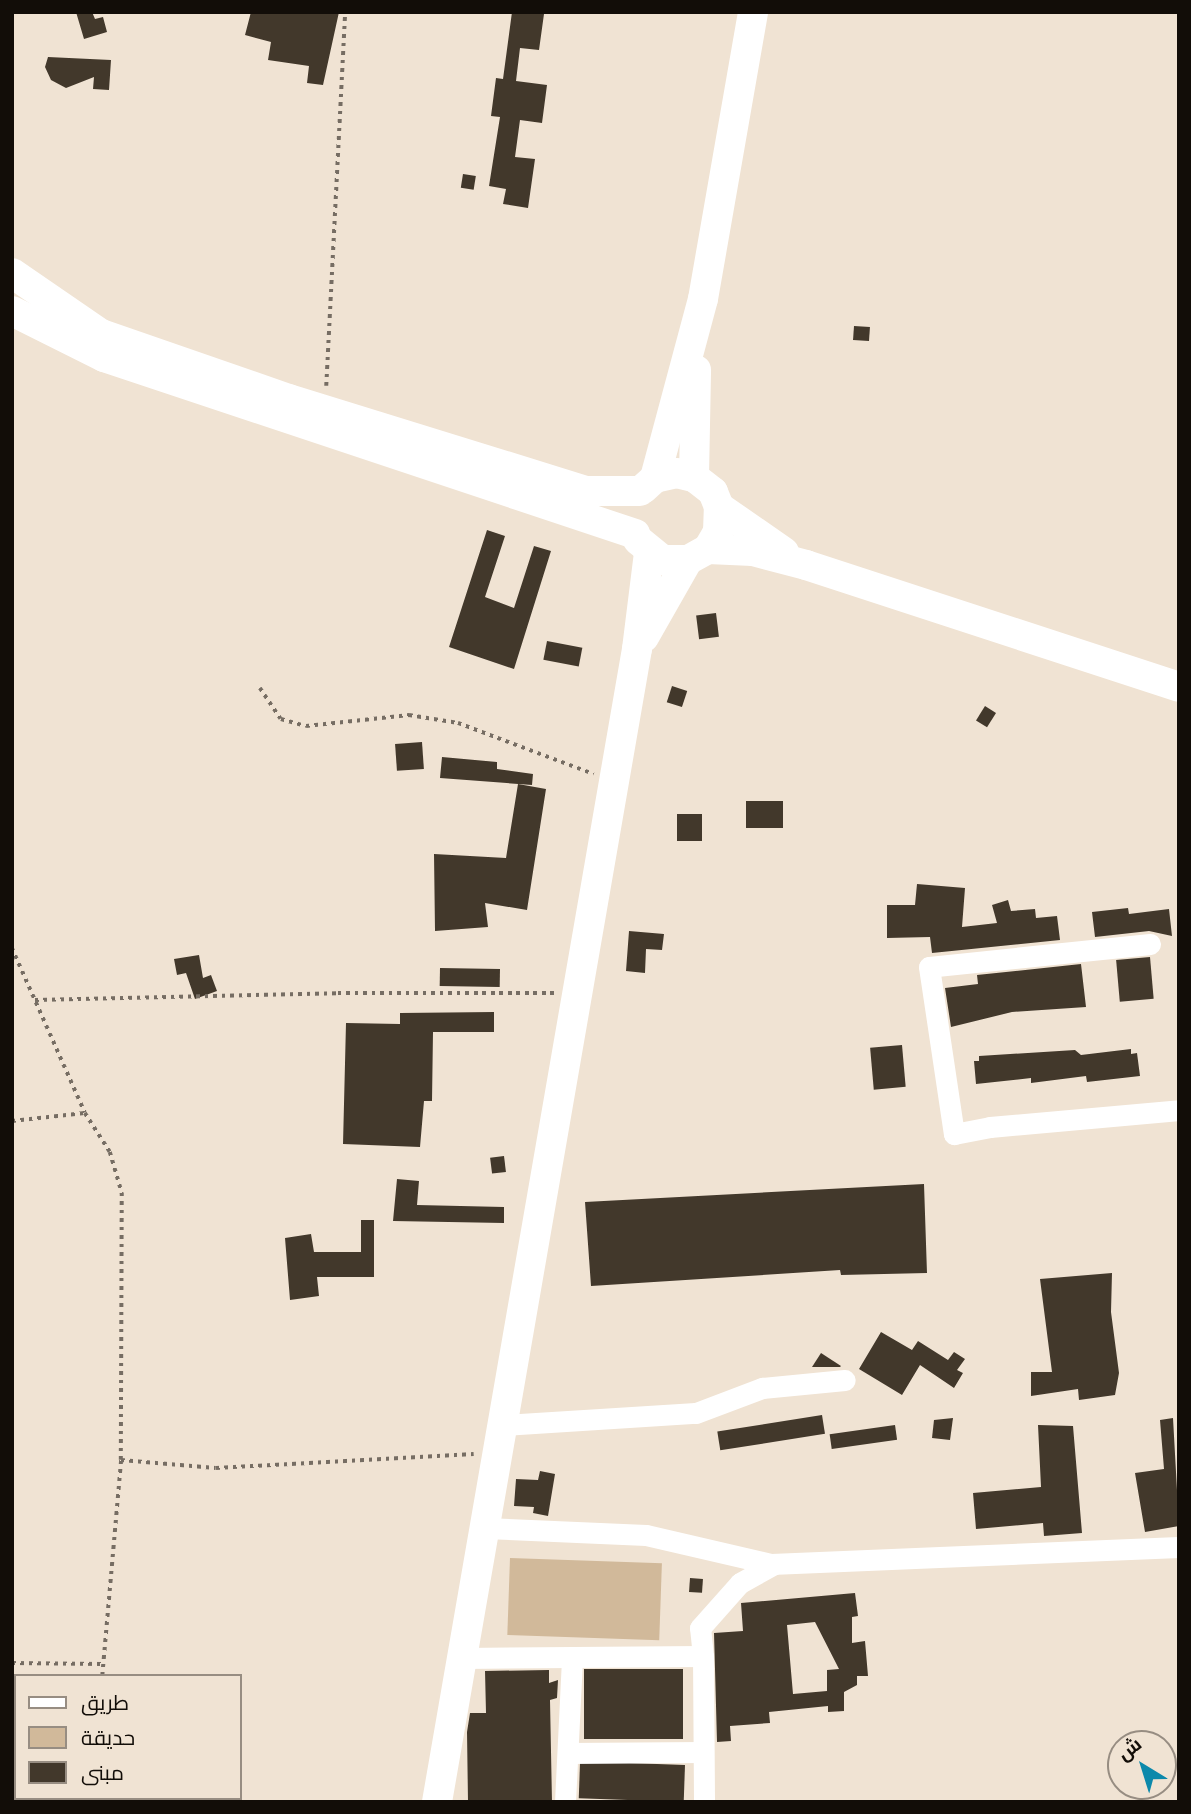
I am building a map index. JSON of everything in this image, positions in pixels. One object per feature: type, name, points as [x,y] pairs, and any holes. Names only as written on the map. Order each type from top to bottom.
[{"type":"main road","points":[[438,1802],[637,649],[642,544],[632,514],[648,484],[696,327],[753,12]]},
{"type":"main road","points":[[12,273],[101,334],[323,409],[586,491],[648,484],[676,473],[694,477],[713,492],[719,508],[718,532],[698,555],[637,649]]},
{"type":"main road","points":[[12,311],[104,357],[642,544],[663,560],[754,551],[806,565],[1179,687]]},
{"type":"main road","points":[[694,477],[696,327]]},
{"type":"main road","points":[[719,508],[757,536],[806,565]]},
{"type":"street","points":[[1150,944],[929,967],[954,1134],[989,1127],[1179,1110]]},
{"type":"street","points":[[503,1425],[696,1413],[762,1388],[845,1380]]},
{"type":"street","points":[[485,1528],[646,1535],[774,1564],[1179,1547]]},
{"type":"street","points":[[704,1802],[703,1656],[700,1628],[740,1583],[774,1564]]},
{"type":"street","points":[[462,1658],[703,1656]]},
{"type":"street","points":[[565,1802],[572,1657]]},
{"type":"street","points":[[568,1753],[704,1752]]},
{"type":"path","points":[[323,409],[345,12]]},
{"type":"path","points":[[260,688],[281,719],[306,726],[410,715],[458,723],[614,780]]},
{"type":"path","points":[[12,948],[85,1113],[110,1152],[122,1193],[121,1460],[102,1674]]},
{"type":"path","points":[[35,1000],[380,992],[577,995]]},
{"type":"path","points":[[12,1121],[85,1113]]},
{"type":"path","points":[[121,1460],[216,1468],[368,1457],[498,1456]]},
{"type":"path","points":[[12,1663],[102,1664]]},
{"type":"green space","points":[[510,1558],[662,1563],[659,1640],[507,1635]]},
{"type":"building","points":[[76,12],[92,12],[95,19],[103,17],[107,32],[84,39]]},
{"type":"building","points":[[251,12],[339,12],[323,85],[307,83],[309,66],[268,60],[271,42],[245,35]]},
{"type":"building","points":[[512,12],[544,14],[539,50],[520,48],[516,81],[547,85],[542,123],[520,120],[515,157],[535,159],[528,208],[503,204],[506,189],[489,186],[500,117],[491,116],[496,78],[503,79]]},
{"type":"building","points":[[48,57],[111,60],[109,90],[93,89],[94,77],[66,88],[51,80],[45,67]]},
{"type":"building","points":[[463,174],[476,176],[474,190],[461,188]]},
{"type":"building","points":[[854,326],[870,327],[869,341],[853,340]]},
{"type":"building","points":[[487,530],[505,536],[485,597],[514,608],[534,546],[551,551],[514,669],[449,647]]},
{"type":"building","points":[[716,613],[719,637],[699,639],[696,615]]},
{"type":"building","points":[[547,641],[582,648],[579,667],[543,660]]},
{"type":"building","points":[[672,686],[687,691],[682,707],[667,702]]},
{"type":"building","points":[[985,706],[996,713],[987,727],[976,720]]},
{"type":"building","points":[[422,742],[424,769],[397,771],[395,744]]},
{"type":"building","points":[[442,757],[497,762],[497,769],[533,774],[532,785],[440,778]]},
{"type":"building","points":[[518,784],[546,789],[527,910],[485,903],[488,927],[435,931],[434,854],[506,858]]},
{"type":"building","points":[[746,801],[783,801],[783,828],[746,828]]},
{"type":"building","points":[[677,814],[702,814],[702,841],[677,841]]},
{"type":"building","points":[[917,884],[965,888],[962,927],[997,923],[992,905],[1008,900],[1011,911],[1035,909],[1036,918],[1057,916],[1060,940],[932,953],[930,937],[887,938],[887,905],[915,905]]},
{"type":"building","points":[[1128,908],[1129,914],[1169,909],[1172,936],[1149,931],[1095,937],[1092,912]]},
{"type":"building","points":[[629,931],[664,934],[662,950],[646,949],[645,973],[626,971]]},
{"type":"building","points":[[199,955],[203,978],[211,975],[217,991],[195,999],[186,973],[177,975],[174,959]]},
{"type":"building","points":[[1150,957],[1154,999],[1120,1002],[1116,960]]},
{"type":"building","points":[[1081,964],[1086,1007],[1012,1012],[951,1027],[945,988],[978,984],[977,975]]},
{"type":"building","points":[[440,968],[500,969],[500,987],[440,986]]},
{"type":"building","points":[[494,1012],[494,1032],[433,1032],[432,1101],[424,1101],[420,1147],[343,1144],[346,1023],[400,1024],[400,1013]]},
{"type":"building","points":[[902,1045],[906,1087],[874,1090],[870,1048]]},
{"type":"building","points":[[1131,1049],[1131,1054],[1137,1053],[1140,1076],[1087,1082],[1086,1076],[1031,1083],[1031,1078],[976,1084],[974,1061],[979,1061],[979,1056],[1075,1050],[1081,1055]]},
{"type":"building","points":[[504,1156],[506,1172],[492,1174],[490,1158]]},
{"type":"building","points":[[397,1179],[419,1181],[417,1205],[504,1207],[504,1223],[393,1221]]},
{"type":"building","points":[[924,1184],[927,1273],[841,1275],[840,1270],[591,1286],[585,1202]]},
{"type":"building","points":[[361,1220],[374,1220],[374,1277],[317,1277],[319,1296],[290,1300],[285,1238],[311,1234],[314,1252],[361,1252]]},
{"type":"building","points":[[1112,1273],[1111,1312],[1119,1373],[1115,1395],[1079,1400],[1078,1389],[1031,1396],[1031,1372],[1052,1372],[1040,1279]]},
{"type":"building","points":[[881,1332],[912,1350],[918,1341],[948,1360],[954,1352],[965,1359],[957,1370],[963,1373],[954,1388],[920,1365],[902,1395],[859,1369]]},
{"type":"building","points":[[821,1353],[841,1366],[812,1367]]},
{"type":"building","points":[[822,1415],[825,1434],[720,1450],[717,1432]]},
{"type":"building","points":[[953,1418],[950,1440],[932,1438],[934,1420]]},
{"type":"building","points":[[1173,1418],[1179,1526],[1145,1532],[1135,1473],[1164,1469],[1160,1420]]},
{"type":"building","points":[[895,1425],[897,1440],[832,1449],[830,1434]]},
{"type":"building","points":[[1038,1425],[1073,1426],[1082,1533],[1044,1536],[1043,1523],[976,1529],[973,1493],[1041,1487]]},
{"type":"building","points":[[540,1471],[555,1474],[548,1516],[533,1513],[534,1507],[514,1506],[516,1479],[538,1480]]},
{"type":"building","points":[[690,1578],[703,1579],[702,1593],[689,1592]]},
{"type":"building","points":[[855,1593],[858,1616],[852,1617],[852,1643],[865,1641],[868,1676],[857,1676],[857,1685],[844,1692],[844,1711],[828,1712],[828,1706],[769,1712],[770,1723],[730,1726],[731,1741],[717,1742],[714,1633],[743,1631],[741,1603]],"holes":[[[815,1622],[839,1669],[827,1670],[827,1691],[793,1694],[787,1625]]]},
{"type":"building","points":[[584,1669],[683,1669],[683,1739],[584,1739]]},
{"type":"building","points":[[549,1670],[549,1683],[558,1680],[557,1698],[550,1700],[552,1802],[468,1802],[467,1732],[470,1713],[486,1713],[485,1671]]},
{"type":"building","points":[[580,1761],[685,1765],[684,1802],[579,1798]]}]
